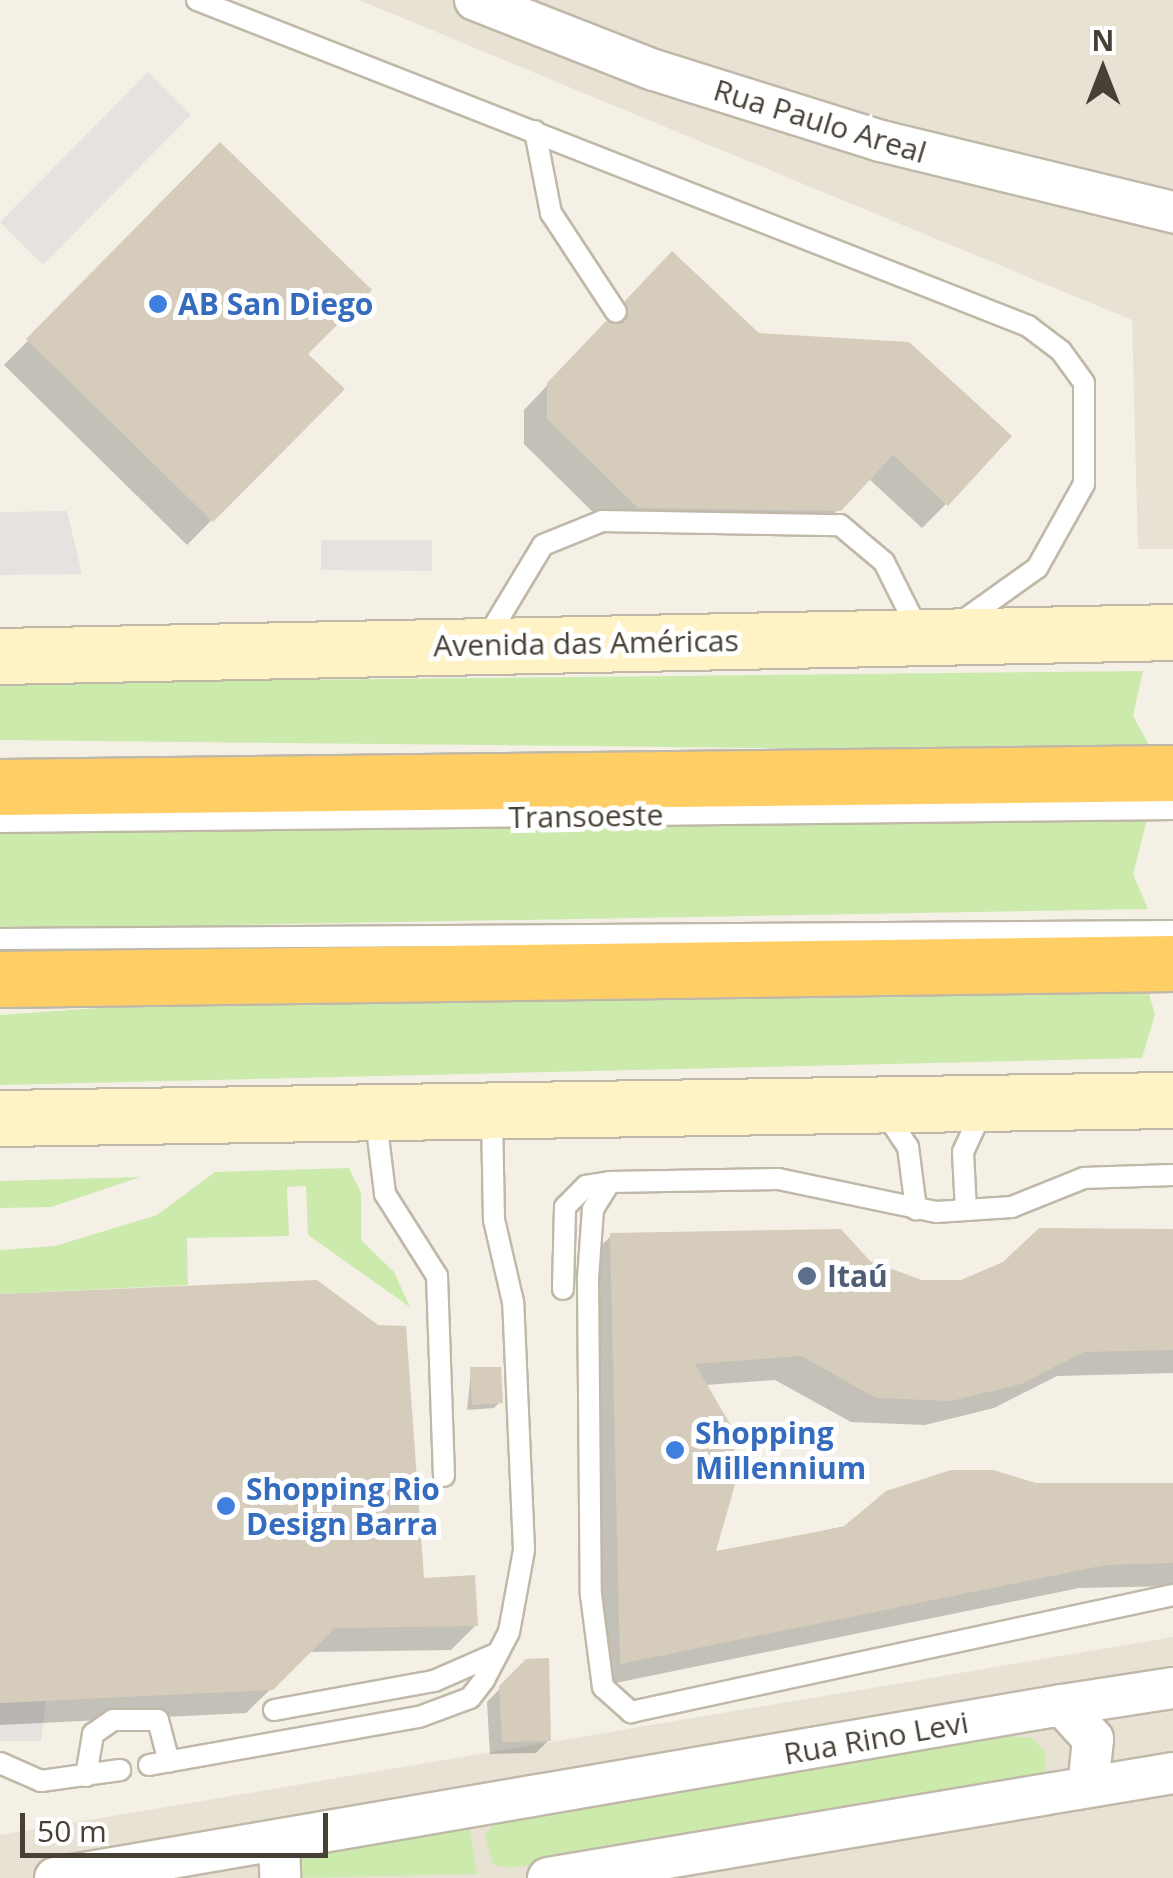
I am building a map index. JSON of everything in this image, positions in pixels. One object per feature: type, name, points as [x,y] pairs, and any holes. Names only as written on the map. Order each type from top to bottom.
[{"type":"highway","points":[[0,756],[120,761],[183,786]]},
{"type":"highway","points":[[0,787],[1173,774]]},
{"type":"highway","points":[[0,979],[1173,964]]},
{"type":"main road","name":"Avenida das Américas","points":[[0,656],[1173,632]]},
{"type":"main road","points":[[0,1118],[1173,1100]]},
{"type":"street","name":"Rua Paulo Areal","points":[[475,0],[654,70],[882,142],[1173,212]]},
{"type":"street","name":"Rua Rino Levi","points":[[55,1878],[280,1860],[1062,1706],[1173,1688]]},
{"type":"street","points":[[1062,1706],[1093,1739],[1088,1788]]},
{"type":"street","points":[[548,1878],[1173,1773]]},
{"type":"lane","points":[[197,0],[1028,326],[1061,350],[1084,382],[1084,484],[1037,568],[932,635],[884,562],[838,520],[602,521],[543,545],[482,645]]},
{"type":"lane","points":[[535,131],[551,213],[616,312]]},
{"type":"lane","name":"Transoeste","points":[[0,822],[1173,809]]},
{"type":"lane","points":[[0,939],[1173,930]]},
{"type":"lane","points":[[966,1210],[963,1152],[988,1101]]},
{"type":"lane","points":[[874,1102],[908,1146],[916,1210]]},
{"type":"lane","points":[[86,1776],[93,1734],[113,1720],[158,1720],[159,1764],[448,1709],[470,1698],[498,1653],[524,1550],[513,1302],[494,1220],[492,1108]]},
{"type":"lane","points":[[375,1110],[378,1176],[437,1276],[444,1476]]},
{"type":"lane","points":[[563,1289],[564,1207],[586,1186],[610,1182],[778,1179],[916,1210],[966,1210],[1012,1207],[1084,1178],[1173,1174]]},
{"type":"lane","points":[[610,1182],[593,1210],[588,1278],[591,1595],[611,1701],[631,1712],[662,1708],[1173,1594]]},
{"type":"lane","points":[[274,1710],[398,1690],[498,1653]]},
{"type":"lane","points":[[0,1762],[42,1781],[120,1770]]},
{"type":"shaded area","points":[[359,0],[1173,0],[1173,549],[1138,549],[1132,320]]},
{"type":"shaded area","points":[[148,72],[191,115],[43,265],[0,222]]},
{"type":"shaded area","points":[[67,511],[82,574],[0,575],[0,512]]},
{"type":"shaded area","points":[[321,540],[432,540],[432,571],[321,570]]},
{"type":"shaded area","points":[[1173,1637],[1173,1878],[0,1878],[0,1835]]},
{"type":"shaded area","points":[[46,1701],[41,1741],[0,1741],[0,1703]]},
{"type":"green space","points":[[1143,671],[1133,716],[1153,752],[0,740],[0,683]]},
{"type":"green space","points":[[1148,816],[1133,874],[1148,909],[0,929],[0,829]]},
{"type":"green space","points":[[1144,975],[1155,1015],[1142,1058],[0,1085],[0,1015],[389,987]]},
{"type":"green space","points":[[349,1168],[361,1193],[361,1240],[394,1272],[410,1307],[308,1235],[306,1186],[287,1187],[289,1236],[187,1238],[188,1285],[0,1294],[0,1250],[55,1246],[157,1215],[215,1172]]},
{"type":"green space","points":[[140,1177],[51,1207],[0,1208],[0,1181]]},
{"type":"green space","points":[[1012,1736],[1032,1738],[1045,1752],[1045,1771],[1031,1784],[511,1868],[493,1865],[485,1835],[496,1822]]},
{"type":"green space","points":[[470,1829],[477,1874],[292,1878],[296,1854]]},
{"type":"building","points":[[220,142],[372,290],[308,354],[345,389],[213,522],[26,339]]},
{"type":"building","points":[[672,251],[759,333],[909,342],[1012,436],[948,506],[893,455],[841,511],[638,508],[547,419],[547,383],[606,321],[624,323],[625,301]]},
{"type":"building","name":"Shopping Millennium","points":[[1039,1228],[1173,1229],[1173,1350],[1084,1352],[1021,1384],[951,1401],[876,1398],[801,1356],[695,1364],[733,1429],[736,1481],[716,1551],[843,1527],[886,1491],[951,1470],[993,1470],[1036,1483],[1173,1483],[1173,1563],[1105,1565],[620,1664],[610,1233],[841,1229],[870,1261],[922,1280],[961,1280],[1003,1262]]},
{"type":"building","name":"Shopping Rio Design Barra","points":[[317,1280],[378,1325],[406,1326],[424,1578],[475,1575],[478,1626],[335,1628],[273,1690],[0,1703],[0,1294]]},
{"type":"building","points":[[470,1367],[501,1367],[503,1403],[472,1405]]},
{"type":"building","points":[[549,1658],[551,1741],[502,1742],[499,1686],[526,1659]]},
{"type":"place","name":"AB San Diego","points":[[158,304]]},
{"type":"place","name":"Itaú","points":[[807,1276]]},
{"type":"place","name":"Shopping Millennium","points":[[675,1450]]},
{"type":"place","name":"Shopping Rio Design Barra","points":[[226,1506]]}]
